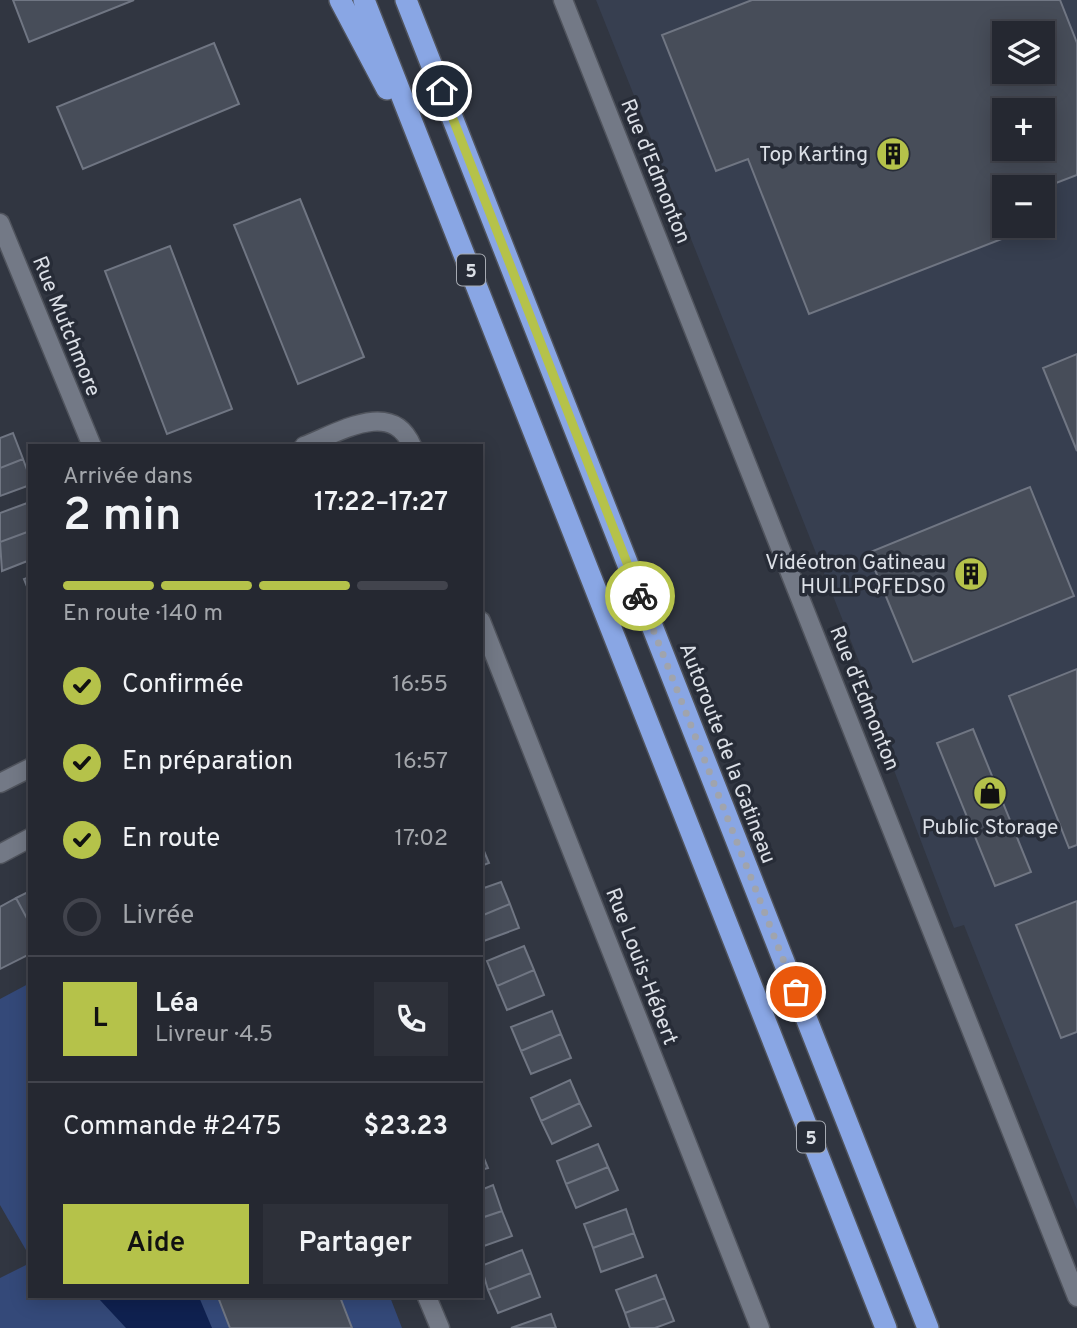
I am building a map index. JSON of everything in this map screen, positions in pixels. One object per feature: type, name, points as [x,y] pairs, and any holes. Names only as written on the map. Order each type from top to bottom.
[{"type":"highway","points":[[340,0],[435,180]]},
{"type":"highway","name":"5","points":[[365,0],[886,1328]]},
{"type":"highway","name":"Autoroute de la Gatineau","points":[[409,0],[416,25],[928,1328]]},
{"type":"street","name":"Rue d'Edmonton","points":[[564,0],[1077,1297]]},
{"type":"street","name":"Rue Mutchmore","points":[[0,223],[8,268],[91,444]]},
{"type":"street","points":[[309,444],[364,422],[380,419],[392,422],[402,430],[411,444]]},
{"type":"street","name":"Rue Louis-Hébert","points":[[483,626],[760,1328]]},
{"type":"street","points":[[0,783],[28,769]]},
{"type":"street","points":[[0,854],[28,839]]},
{"type":"street","points":[[427,1298],[440,1328]]},
{"type":"shaded area","points":[[596,0],[1077,0],[1077,1210],[964,925],[954,928],[870,707],[876,704]]},
{"type":"shaded area","points":[[28,984],[28,1254],[0,1205],[0,999]]},
{"type":"shaded area","points":[[28,1264],[28,1298],[390,1298],[402,1328],[0,1328],[0,1278]]},
{"type":"shaded area","points":[[199,1298],[212,1328],[126,1328],[99,1299]]},
{"type":"building","points":[[13,0],[134,0],[29,42]]},
{"type":"building","name":"Top Karting","points":[[752,0],[1060,0],[1077,43],[1077,175],[1055,183],[1055,175],[992,175],[992,238],[1004,238],[809,314],[748,159],[716,171],[662,35]]},
{"type":"building","points":[[214,43],[239,104],[83,169],[57,107]]},
{"type":"building","points":[[300,199],[364,357],[298,384],[234,225]]},
{"type":"building","points":[[170,246],[232,409],[167,434],[105,271]]},
{"type":"building","points":[[1077,354],[1077,451],[1043,368]]},
{"type":"building","points":[[13,433],[23,459],[0,468],[0,438]]},
{"type":"building","points":[[23,459],[28,473],[28,486],[0,496],[0,468]]},
{"type":"building","name":"Vidéotron Gatineau HULLPQFEDS0","points":[[1030,487],[1074,596],[913,662],[868,553]]},
{"type":"building","points":[[28,503],[28,532],[0,542],[0,513]]},
{"type":"building","points":[[28,532],[28,561],[2,571],[0,542]]},
{"type":"building","points":[[1077,669],[1077,845],[1069,848],[1009,696]]},
{"type":"building","points":[[973,729],[1031,872],[995,886],[937,743]]},
{"type":"building","points":[[483,849],[489,863],[483,865]]},
{"type":"building","points":[[501,882],[510,904],[483,915],[483,888]]},
{"type":"building","points":[[28,892],[28,920],[16,898]]},
{"type":"building","points":[[16,898],[28,920],[28,955],[0,969],[0,907]]},
{"type":"building","points":[[1077,901],[1077,1032],[1061,1038],[1016,925]]},
{"type":"building","points":[[510,904],[519,928],[483,941],[483,915]]},
{"type":"building","points":[[524,946],[534,970],[497,986],[487,961]]},
{"type":"building","points":[[534,970],[544,995],[507,1010],[497,986]]},
{"type":"building","points":[[552,1011],[561,1034],[521,1051],[511,1027]]},
{"type":"building","points":[[561,1034],[571,1058],[531,1074],[521,1051]]},
{"type":"building","points":[[570,1080],[580,1103],[541,1121],[531,1098]]},
{"type":"building","points":[[580,1103],[591,1126],[552,1144],[541,1121]]},
{"type":"building","points":[[598,1144],[608,1167],[566,1184],[557,1161]]},
{"type":"building","points":[[483,1156],[488,1168],[483,1169]]},
{"type":"building","points":[[608,1167],[618,1190],[576,1208],[566,1184]]},
{"type":"building","points":[[493,1185],[502,1211],[483,1217],[483,1189]]},
{"type":"building","points":[[626,1209],[634,1233],[593,1248],[584,1224]]},
{"type":"building","points":[[502,1211],[512,1236],[483,1246],[483,1217]]},
{"type":"building","points":[[634,1233],[643,1257],[601,1272],[593,1248]]},
{"type":"building","points":[[522,1250],[531,1273],[488,1290],[483,1265]]},
{"type":"building","points":[[531,1273],[540,1297],[498,1313],[488,1290]]},
{"type":"building","points":[[656,1275],[665,1298],[625,1313],[616,1290]]},
{"type":"building","points":[[218,1298],[340,1298],[352,1328],[230,1328]]},
{"type":"building","points":[[665,1298],[674,1321],[655,1328],[630,1328],[625,1313]]},
{"type":"building","points":[[551,1314],[556,1328],[511,1328]]},
{"type":"way so far","points":[[640,596],[796,992]]},
{"type":"place","name":"Top Karting","points":[[893,154]]},
{"type":"place","name":"Vidéotron Gatineau HULLPQFEDS0","points":[[971,574]]},
{"type":"place","name":"Public Storage","points":[[990,793]]},
{"type":"route","points":[[442,91],[640,596]]}]
